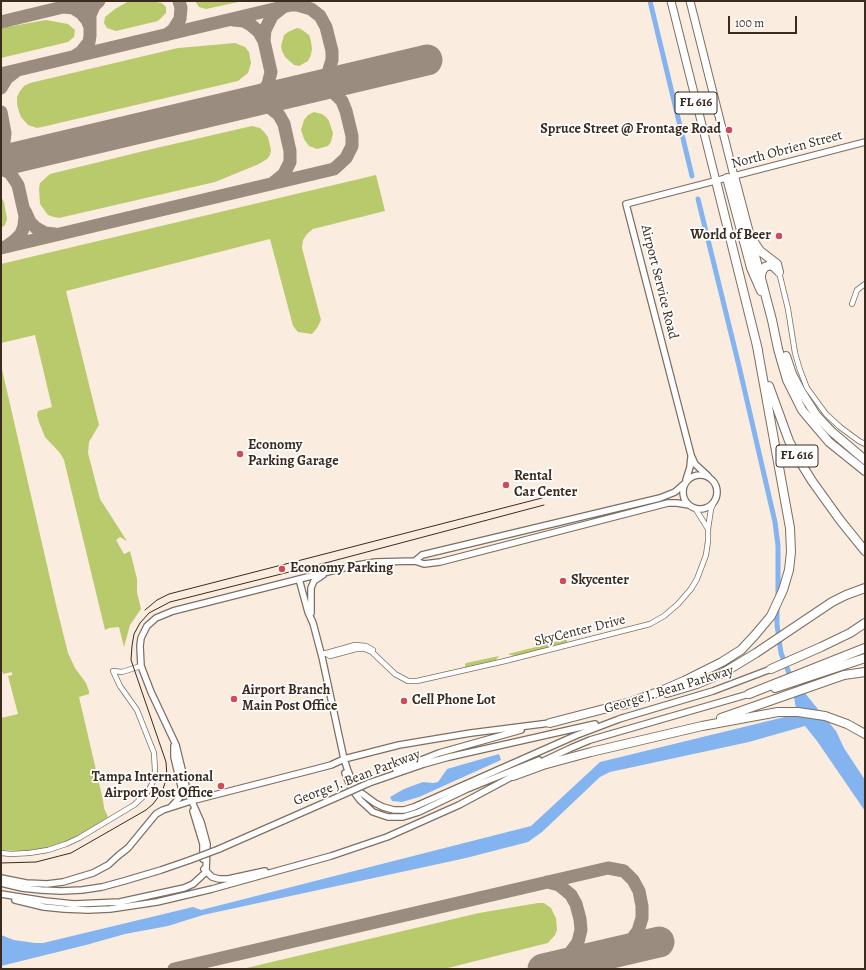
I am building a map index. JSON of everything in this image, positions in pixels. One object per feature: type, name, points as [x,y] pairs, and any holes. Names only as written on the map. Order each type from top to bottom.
[{"type":"highway","name":"FL 616","points":[[731,177],[751,237],[778,349],[788,380],[802,410],[828,442],[865,471]]},
{"type":"highway","points":[[731,177],[751,268],[768,306]]},
{"type":"highway","name":"FL 616","points":[[716,181],[757,346],[768,385],[789,441],[812,482],[865,551]]},
{"type":"highway","points":[[751,237],[760,251],[777,264],[778,272]]},
{"type":"highway","points":[[761,277],[762,271],[765,267],[770,265],[778,272]]},
{"type":"highway","points":[[772,320],[792,374],[812,410],[831,432],[865,460]]},
{"type":"highway","points":[[623,705],[672,686],[722,662],[741,650],[771,616],[783,590],[789,570],[791,552],[790,528],[757,346]]},
{"type":"highway","points":[[550,722],[623,705],[697,684],[723,673],[756,653],[832,602],[865,588]]},
{"type":"highway","points":[[771,669],[850,633],[865,623]]},
{"type":"highway","points":[[778,684],[865,648]]},
{"type":"highway","points":[[749,694],[865,658]]},
{"type":"highway","points":[[686,730],[844,675],[865,672]]},
{"type":"highway","points":[[513,776],[563,759],[686,730],[767,713],[789,711],[825,716],[847,724],[865,734]]},
{"type":"main road","name":"FL 616","points":[[671,1],[716,181]]},
{"type":"main road","name":"FL 616","points":[[690,1],[731,177]]},
{"type":"street","name":"North Obrien Street","points":[[716,181],[865,142]]},
{"type":"street","name":"Airport Service Road","points":[[708,476],[695,464],[691,455],[626,204],[716,181]]},
{"type":"street","points":[[778,272],[788,309],[795,353],[807,388],[826,414],[840,427],[865,444]]},
{"type":"street","points":[[852,304],[857,290],[865,284]]},
{"type":"street","name":"Airport Service Road","points":[[684,483],[690,467],[691,455]]},
{"type":"street","points":[[308,863],[228,879],[218,879],[212,877],[206,872],[202,864],[203,844],[176,746],[151,692],[141,666],[140,646],[142,638],[148,626],[156,618],[174,611],[351,566],[376,562],[415,561],[424,564],[440,562],[668,503],[689,505],[695,508],[704,508],[710,506],[714,502],[717,491],[713,480],[708,476],[697,474],[692,476],[675,492],[660,498],[422,555],[415,561]]},
{"type":"street","points":[[684,483],[683,495],[689,505]]},
{"type":"street","name":"SkyCenter Drive","points":[[323,654],[328,651],[352,645],[366,646],[373,649],[401,678],[408,681],[417,681],[512,659],[653,623],[678,604],[695,582],[705,559],[711,509],[714,502]]},
{"type":"street","points":[[695,508],[708,529]]},
{"type":"street","points":[[313,623],[310,607],[311,588],[314,581],[329,571]]},
{"type":"street","points":[[299,579],[308,612],[323,654],[346,774],[351,788],[360,800],[374,812],[388,817],[403,817],[419,812],[516,768],[571,748]]},
{"type":"street","points":[[1,853],[28,853],[48,850],[66,844],[79,838],[134,805],[146,793],[152,784],[155,772],[154,753],[137,710],[120,686],[113,671],[122,672],[141,666]]},
{"type":"street","name":"George J. Bean Parkway","points":[[1,883],[22,888],[61,891],[82,890],[109,885],[190,860],[369,783],[424,764],[622,718],[713,691],[771,669]]},
{"type":"street","name":"George J. Bean Parkway","points":[[1,895],[50,908],[88,910],[116,909],[157,902],[212,889],[354,849],[406,829],[459,805],[513,776],[571,748],[609,734],[749,694]]},
{"type":"street","points":[[344,759],[353,782],[367,798],[383,807],[394,810],[404,810],[433,800],[583,732],[622,718]]},
{"type":"street","points":[[1,878],[26,883],[47,884],[63,882],[93,873],[108,865],[128,848],[156,814],[191,801],[331,765],[344,759],[399,745],[550,722]]},
{"type":"street","points":[[369,783],[439,753],[550,722]]},
{"type":"street","points":[[170,808],[180,796],[181,791],[174,758],[173,737]]},
{"type":"street","points":[[1,895],[74,904],[120,902],[184,888],[193,884],[206,872]]},
{"type":"green space","points":[[129,1],[150,1],[162,3],[166,7],[166,13],[158,21],[116,31],[107,28],[104,23],[105,17]]},
{"type":"green space","points":[[195,1],[243,1],[206,9],[199,7]]},
{"type":"green space","points":[[46,20],[68,24],[75,30],[74,37],[68,42],[1,58],[1,28]]},
{"type":"green space","points":[[297,28],[309,35],[312,49],[308,61],[299,66],[294,65],[285,57],[281,46],[284,35]]},
{"type":"green space","points":[[235,43],[245,47],[249,52],[251,63],[248,73],[238,81],[37,128],[28,125],[21,117],[19,112],[17,97],[24,86],[30,83],[178,48]]},
{"type":"green space","points":[[314,112],[322,114],[326,117],[333,133],[331,142],[328,146],[317,149],[309,146],[304,139],[301,130],[304,120],[308,115]]},
{"type":"green space","points":[[252,126],[260,128],[268,137],[271,150],[270,155],[259,164],[215,182],[59,218],[48,215],[40,204],[40,183],[50,174]]},
{"type":"green space","points":[[376,175],[385,211],[313,229],[303,240],[302,248],[321,320],[312,334],[298,332],[293,326],[270,239],[66,291],[99,425],[89,442],[88,453],[100,499],[127,541],[120,537],[116,540],[124,554],[130,551],[137,579],[137,592],[141,609],[130,625],[124,647],[119,627],[105,630],[64,460],[60,453],[45,437],[37,415],[38,411],[52,407],[35,335],[1,343],[1,264]]},
{"type":"green space","points":[[1,196],[4,202],[7,219],[5,225],[1,228]]},
{"type":"green space","points":[[1,365],[68,653],[75,668],[86,683],[89,691],[89,694],[79,697],[104,808],[108,817],[97,825],[66,842],[37,850],[26,851],[1,850],[1,718],[18,714],[8,676],[12,675],[12,672],[3,674],[1,667]]},
{"type":"green space","points":[[567,639],[567,642],[561,644],[514,656],[508,654]]},
{"type":"green space","points":[[499,656],[496,660],[465,667],[466,663]]},
{"type":"green space","points":[[544,903],[551,908],[556,918],[557,930],[555,935],[548,943],[444,969],[242,969],[479,913]]},
{"type":"water","points":[[793,692],[804,692],[836,731],[844,748],[865,780],[865,811],[805,726],[749,742],[610,772],[600,777],[542,832],[528,842],[466,858],[203,915],[168,926],[125,934],[1,966],[1,935],[14,940],[43,943],[193,907],[201,910],[531,826],[600,762],[797,714]]},
{"type":"water","points":[[499,754],[501,760],[419,797],[402,802],[392,801],[390,797],[404,789],[423,782],[438,782],[447,769]]},
{"type":"waterway","points":[[650,1],[692,176]]},
{"type":"waterway","points":[[698,199],[775,522],[778,546],[778,597]]},
{"type":"waterway","points":[[777,607],[777,625],[781,653],[797,693]]},
{"type":"taxiway","points":[[1,22],[88,1]]},
{"type":"taxiway","points":[[90,27],[90,15],[94,6],[99,1]]},
{"type":"taxiway","points":[[166,35],[173,30],[180,19],[181,8],[179,1]]},
{"type":"taxiway","points":[[1,74],[291,5],[297,5],[311,9],[320,16],[326,27],[332,51],[332,60],[328,73],[313,87]]},
{"type":"taxiway","points":[[64,7],[73,8],[81,13],[87,20],[90,27],[89,42],[81,52],[75,56]]},
{"type":"taxiway","points":[[205,112],[248,101],[259,95],[264,90],[268,84],[271,72],[264,41],[265,30],[272,16],[282,8]]},
{"type":"taxiway","points":[[233,20],[244,21],[251,25],[259,32],[264,41]]},
{"type":"taxiway","points":[[1,88],[7,78],[16,71]]},
{"type":"taxiway","points":[[1,248],[334,169],[346,158],[352,146],[352,136],[346,111],[342,101],[332,91],[313,87]]},
{"type":"taxiway","points":[[246,104],[258,103],[269,107],[279,115],[284,124],[290,151],[290,162],[284,174],[273,183]]},
{"type":"taxiway","points":[[1,112],[5,133],[4,142],[1,149]]},
{"type":"taxiway","points":[[1,168],[10,173],[18,185],[25,216],[21,234],[7,246]]},
{"type":"taxiway","points":[[25,211],[30,222],[36,228],[45,233],[55,234]]},
{"type":"taxiway","points":[[174,969],[608,868],[624,871],[633,880],[639,891],[642,906],[642,918],[638,931],[629,943],[617,952]]},
{"type":"taxiway","points":[[539,969],[558,963],[568,956],[578,942],[581,930],[576,904],[571,895],[559,885],[547,882]]},
{"type":"runway","points":[[1,161],[427,60]]},
{"type":"runway","points":[[543,969],[659,942]]},
{"type":"tram line","points":[[145,610],[157,600],[169,594],[542,498]]},
{"type":"tram line","points":[[1,863],[36,862],[71,853],[146,810],[153,804],[162,792],[167,777],[166,762],[131,660],[134,634],[140,623],[149,613],[170,602],[544,505]]},
{"type":"place","name":"Spruce Street @ Frontage Road","points":[[729,130]]},
{"type":"place","name":"World of Beer","points":[[779,236]]},
{"type":"place","name":"Economy Parking Garage","points":[[240,454]]},
{"type":"place","name":"Rental Car Center","points":[[506,485]]},
{"type":"place","name":"Economy Parking","points":[[282,569]]},
{"type":"place","name":"Skycenter","points":[[563,581]]},
{"type":"place","name":"Airport Branch Main Post Office","points":[[234,699]]},
{"type":"place","name":"Cell Phone Lot","points":[[404,701]]},
{"type":"place","name":"Tampa International Airport Post Office","points":[[221,786]]}]
